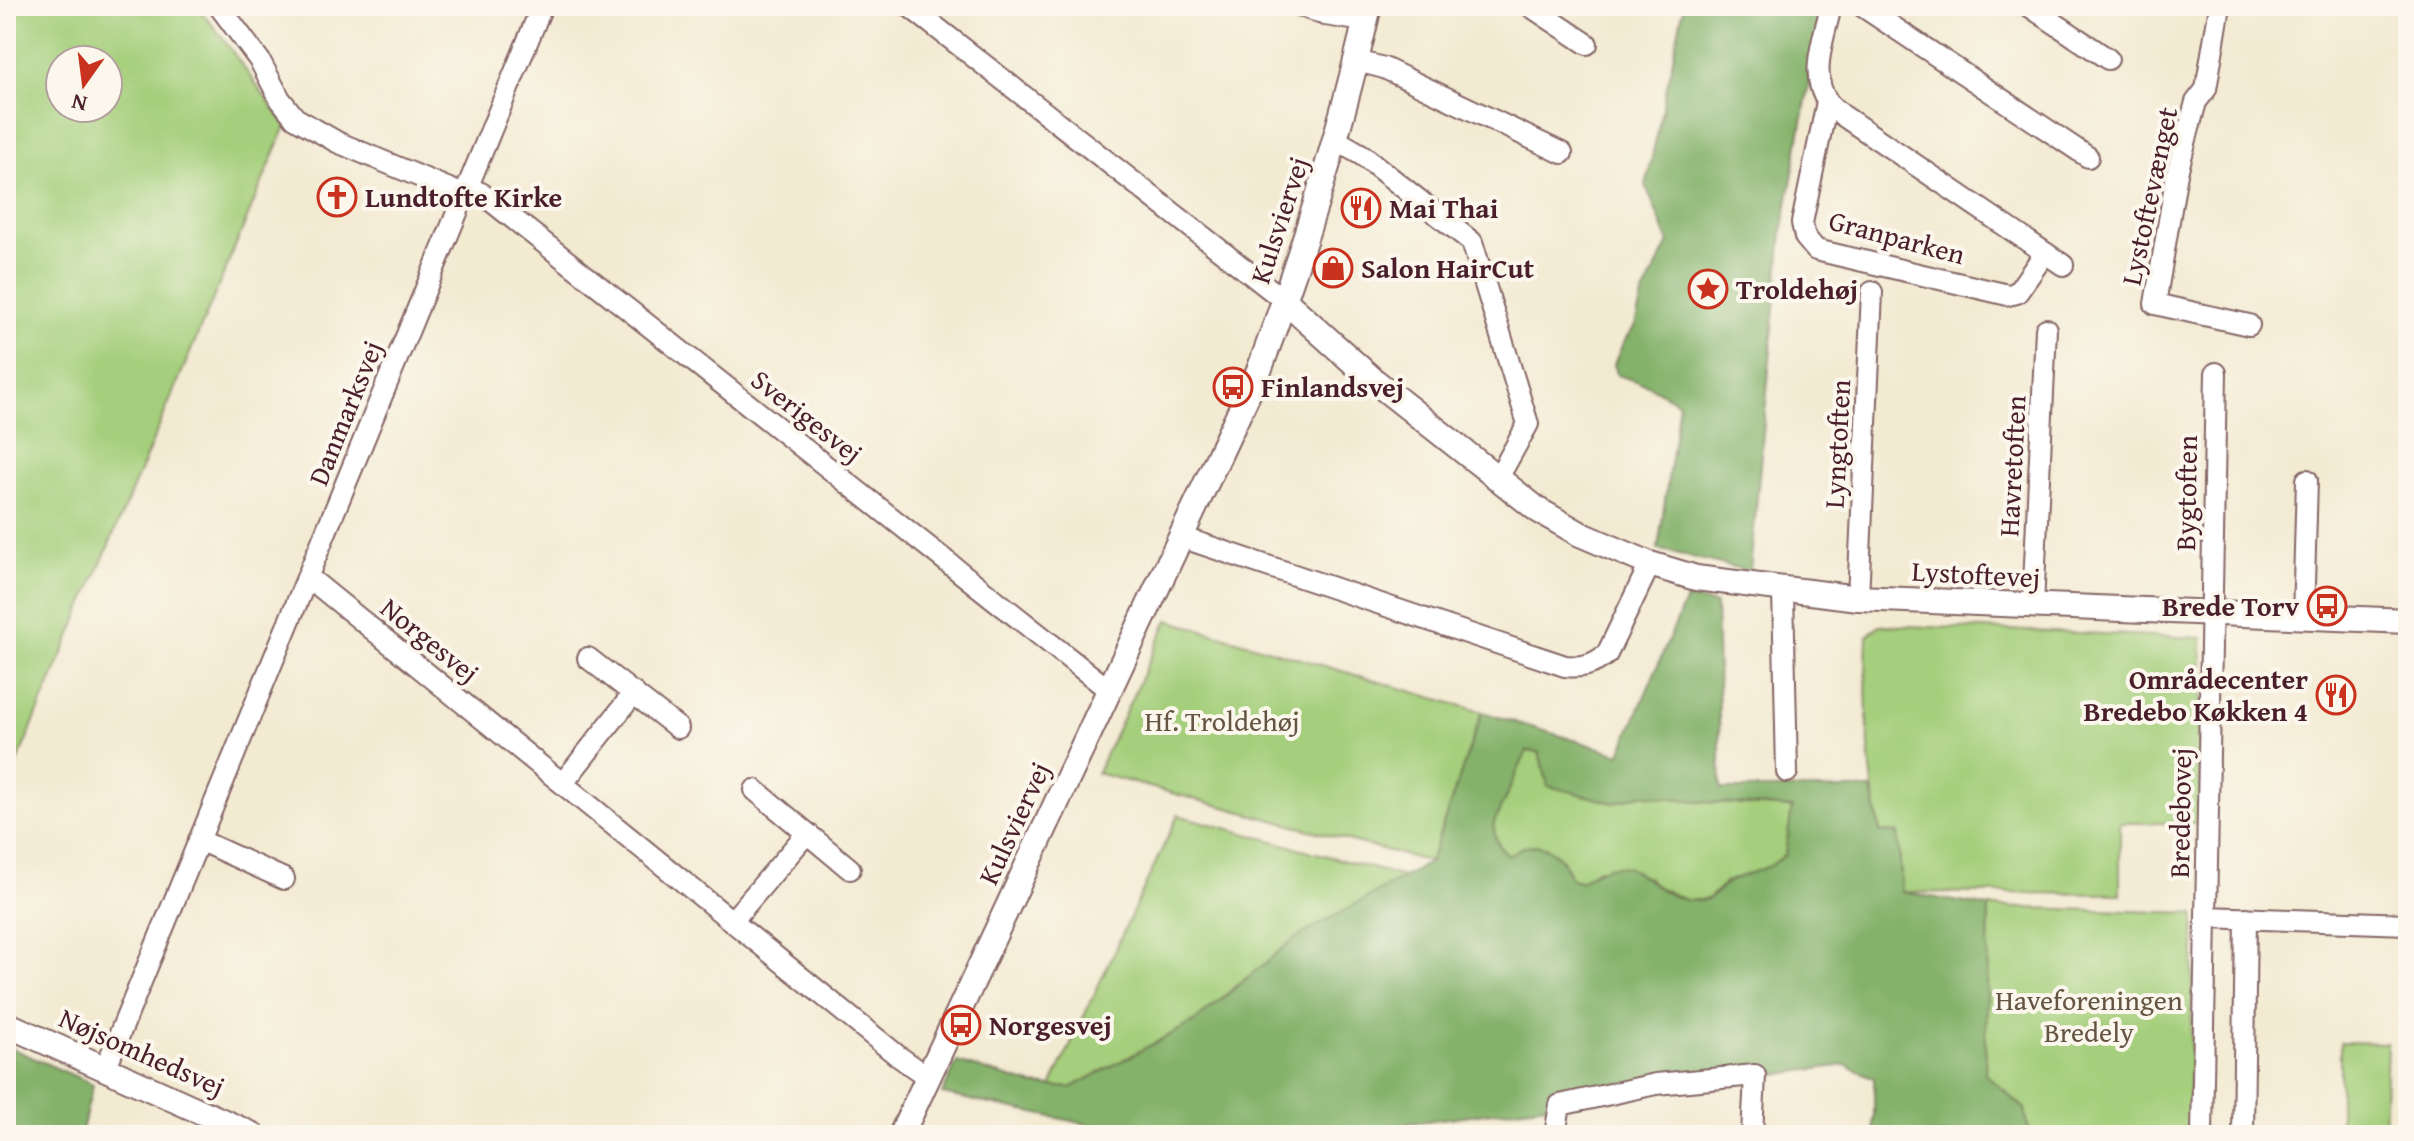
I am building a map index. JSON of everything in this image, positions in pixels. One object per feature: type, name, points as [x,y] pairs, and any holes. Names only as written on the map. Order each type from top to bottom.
[{"type":"street","name":"Sverigesvej","points":[[219,6],[252,50],[280,99],[295,118],[337,142],[468,192],[481,193],[1109,690]]},
{"type":"street","name":"Danmarksvej","points":[[106,1067],[542,6]]},
{"type":"street","points":[[909,6],[1285,301]]},
{"type":"street","points":[[1301,6],[1325,15],[1367,14]]},
{"type":"street","points":[[1530,6],[1587,44]]},
{"type":"street","name":"Granparken","points":[[1831,6],[1818,65],[1820,85],[1827,102],[2063,265]]},
{"type":"street","points":[[1862,6],[2088,157]]},
{"type":"street","points":[[2029,6],[2108,59]]},
{"type":"street","name":"Lystoftevænget","points":[[2220,6],[2206,89],[2196,102],[2177,173],[2155,304],[2249,325]]},
{"type":"street","name":"Kulsviervej","points":[[901,1135],[1260,368],[1285,301],[1336,140],[1367,14]]},
{"type":"street","points":[[1357,61],[1384,68],[1562,153]]},
{"type":"street","name":"Granparken","points":[[1827,102],[1802,223],[1805,237],[1816,250],[2008,295],[2017,293],[2045,253]]},
{"type":"street","name":"Kulsviervej","points":[[1336,140],[1362,155],[1472,242],[1528,424],[1498,478]]},
{"type":"street","name":"Lyngtoften","points":[[1858,598],[1872,292]]},
{"type":"street","name":"Lystoftevej","points":[[1285,301],[1372,379],[1538,510],[1575,531],[1650,564],[1696,578],[1858,598],[2408,621]]},
{"type":"street","name":"Havretoften","points":[[2033,606],[2046,329]]},
{"type":"street","name":"Bygtoften","points":[[2211,615],[2216,373]]},
{"type":"street","points":[[2303,618],[2307,480]]},
{"type":"street","points":[[1181,537],[1565,666],[1582,668],[1607,654],[1650,564]]},
{"type":"street","name":"Norgesvej","points":[[308,577],[929,1078]]},
{"type":"street","points":[[1783,591],[1787,772]]},
{"type":"street","name":"Bredebovej","points":[[2202,1135],[2211,615]]},
{"type":"street","points":[[588,658],[678,728]]},
{"type":"street","points":[[563,783],[634,693]]},
{"type":"street","points":[[755,790],[850,869]]},
{"type":"street","points":[[733,920],[807,833]]},
{"type":"street","points":[[199,840],[284,879]]},
{"type":"street","name":"Bredebovej","points":[[2206,917],[2408,924]]},
{"type":"street","points":[[2243,1135],[2246,918]]},
{"type":"street","name":"Nøjsomhedsvej","points":[[6,1024],[253,1135]]},
{"type":"street","points":[[1555,1135],[1560,1105],[1656,1084],[1755,1075],[1752,1135]]},
{"type":"green space","points":[[9,6],[196,6],[286,126],[6,788],[6,10]]},
{"type":"green space","points":[[1684,6],[1823,6],[1782,233],[1750,571],[1658,549],[1679,403],[1648,385],[1617,375],[1614,364],[1635,326],[1642,296],[1669,243],[1646,186]]},
{"type":"green space","points":[[1686,599],[1716,604],[1721,789],[1872,789],[1880,832],[1898,833],[1902,892],[1989,907],[1985,1074],[2025,1109],[2029,1135],[1874,1135],[1874,1078],[1846,1065],[1351,1131],[1279,1135],[1139,1135],[942,1094],[957,1062],[1034,1085],[1071,1088],[1194,1022],[1294,939],[1430,862],[1482,712],[1620,754]],"holes":[[[1527,751],[1539,752],[1548,786],[1614,803],[1642,794],[1792,808],[1785,855],[1770,865],[1726,883],[1710,898],[1694,901],[1669,894],[1625,867],[1598,870],[1580,881],[1571,879],[1561,860],[1546,848],[1528,846],[1509,856],[1497,841],[1494,822]]]},
{"type":"green space","name":"Hf. Troldehøj","points":[[1168,620],[1482,712],[1430,862],[1097,773]]},
{"type":"green space","points":[[1879,625],[2202,638],[2200,823],[2120,823],[2120,894],[1902,892],[1898,834],[1880,832],[1872,783],[1866,686],[1867,636]]},
{"type":"green space","points":[[1526,751],[1539,752],[1549,786],[1614,803],[1641,794],[1793,808],[1785,855],[1770,867],[1726,882],[1708,899],[1688,901],[1655,886],[1649,878],[1598,869],[1580,881],[1571,879],[1567,868],[1554,852],[1538,845],[1519,849],[1509,856],[1497,841],[1494,822]]},
{"type":"green space","points":[[1178,815],[1404,877],[1243,980],[1194,1022],[1071,1088],[1051,1087]]},
{"type":"green space","name":"Haveforeningen Bredely","points":[[1989,907],[2195,913],[2188,1135],[2029,1135],[2025,1109],[1985,1074]]},
{"type":"green space","points":[[2340,1042],[2387,1043],[2384,1135],[2340,1135]]},
{"type":"green space","points":[[6,1046],[93,1084],[81,1135],[6,1135]]},
{"type":"place","name":"Lundtofte Kirke","points":[[337,197]]},
{"type":"place","name":"Mai Thai","points":[[1361,208]]},
{"type":"place","name":"Salon HairCut","points":[[1333,268]]},
{"type":"place","name":"Troldehøj","points":[[1708,289]]},
{"type":"place","name":"Finlandsvej","points":[[1233,387]]},
{"type":"place","name":"Brede Torv","points":[[2327,606]]},
{"type":"place","name":"Områdecenter Bredebo Køkken 4","points":[[2336,695]]},
{"type":"place","name":"Norgesvej","points":[[961,1025]]}]
